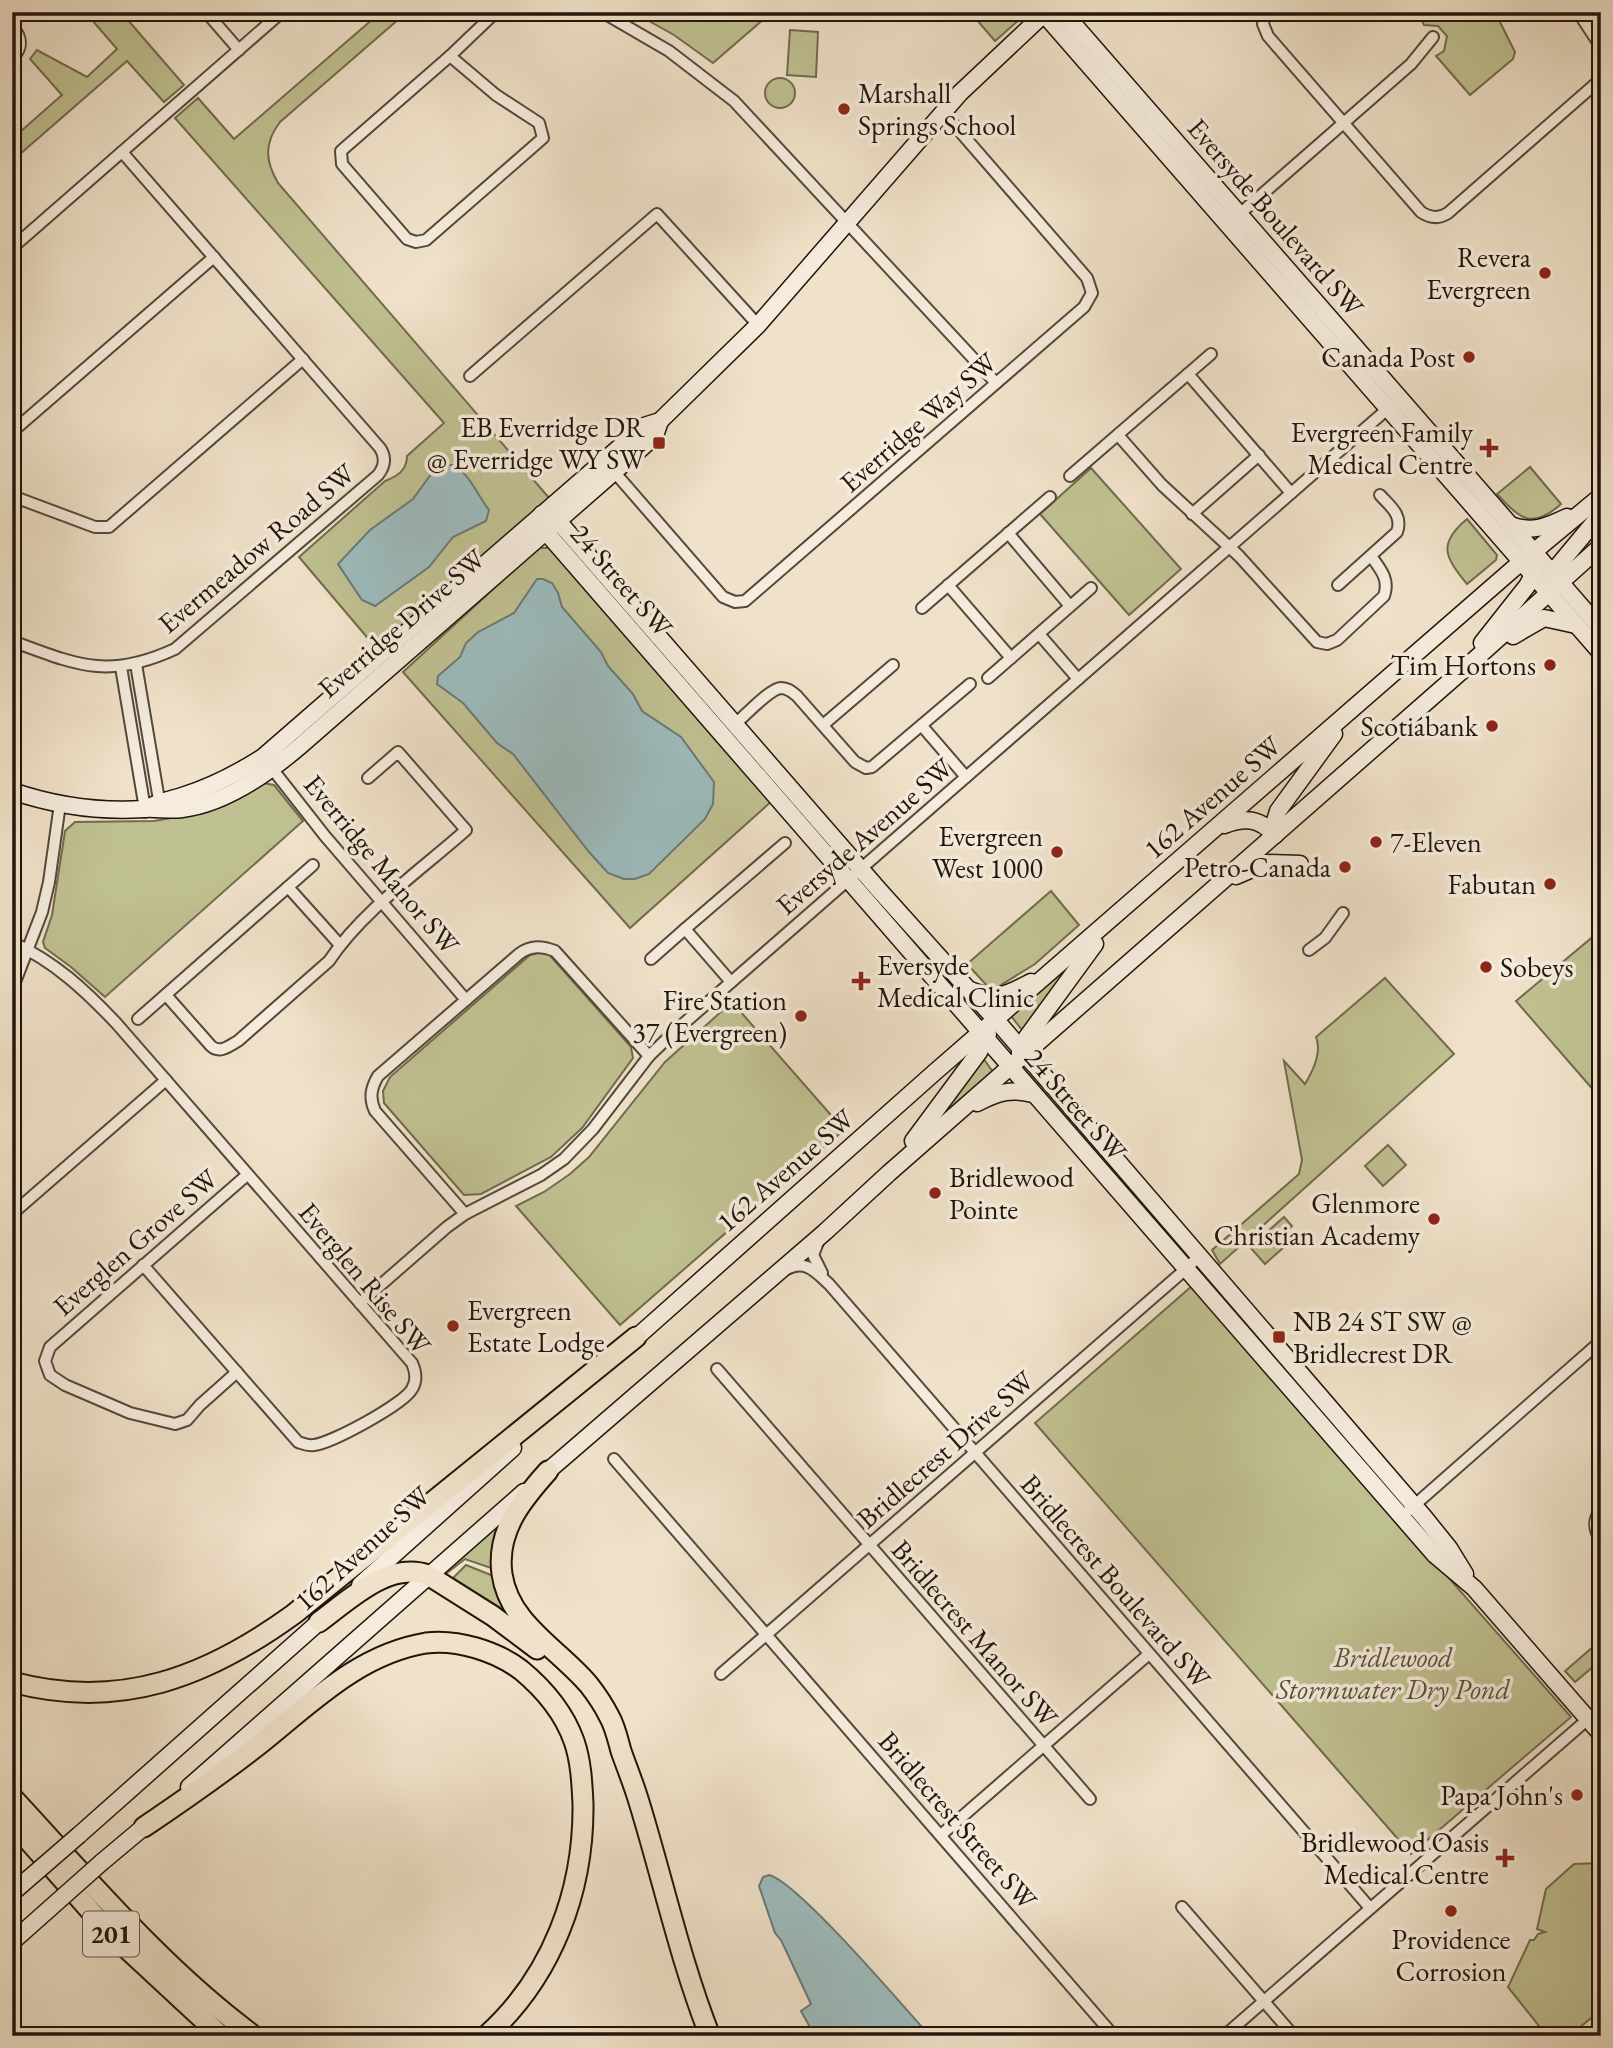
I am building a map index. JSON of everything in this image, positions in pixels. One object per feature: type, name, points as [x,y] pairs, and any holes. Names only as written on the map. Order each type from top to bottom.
[{"type":"highway","points":[[12,1682],[62,1693],[112,1693],[193,1673],[233,1654],[294,1614],[636,1337]]},
{"type":"highway","points":[[548,1471],[512,1517],[502,1547],[502,1576],[512,1602],[524,1622],[589,1685],[611,1718],[646,1826],[698,2006],[710,2036]]},
{"type":"highway","points":[[319,1622],[365,1589],[388,1577],[402,1572],[419,1571],[493,1616],[560,1669],[597,1712],[623,1755]]},
{"type":"highway","points":[[145,1826],[208,1783],[340,1680],[384,1655],[429,1643],[453,1644],[475,1648],[514,1665],[551,1699],[574,1741],[580,1765],[582,1793],[581,1844],[572,1894],[556,1940],[520,1999],[486,2036]]},
{"type":"highway","points":[[12,1797],[152,1946],[254,2036]]},
{"type":"highway","name":"201","points":[[12,1822],[110,1933],[221,2036]]},
{"type":"highway","points":[[110,1933],[203,2036]]},
{"type":"street","points":[[206,12],[239,50]]},
{"type":"street","points":[[12,248],[282,12]]},
{"type":"street","points":[[450,56],[496,95],[539,122],[543,138],[426,240],[416,242],[407,239],[342,164],[341,151],[496,12]]},
{"type":"street","points":[[602,12],[656,43],[707,79],[752,119],[996,383]]},
{"type":"street","name":"Eversyde Boulevard SW","points":[[1062,12],[1233,219]]},
{"type":"street","points":[[1265,12],[1263,24],[1268,36],[1421,212],[1431,217],[1448,213],[1601,79]]},
{"type":"street","points":[[1578,12],[1601,47]]},
{"type":"street","name":"Everridge Drive SW","points":[[388,659],[542,514],[655,436],[660,421],[758,325],[943,112],[994,59],[1045,13]]},
{"type":"street","name":"Eversyde Boulevard SW","points":[[1045,13],[1233,219],[1553,583]]},
{"type":"street","points":[[12,26],[18,34],[20,44],[12,59]]},
{"type":"street","points":[[1233,219],[1411,64],[1433,37]]},
{"type":"street","name":"Everridge Way SW","points":[[609,466],[723,597],[740,602],[748,599],[778,574],[1084,307],[1091,298],[1091,286],[1087,278],[943,112]]},
{"type":"street","name":"Evermeadow Road SW","points":[[12,642],[78,665],[121,667],[156,658],[183,643],[381,471],[384,461],[382,450],[122,152]]},
{"type":"street","points":[[470,376],[657,214],[758,325]]},
{"type":"street","points":[[12,432],[214,257]]},
{"type":"street","points":[[1070,477],[1211,354]]},
{"type":"street","points":[[12,496],[95,527],[109,527],[303,359]]},
{"type":"street","points":[[1188,374],[1292,493]]},
{"type":"street","name":"Eversyde Boulevard SW","points":[[1394,403],[1510,525],[1528,557]]},
{"type":"street","name":"Eversyde Avenue SW","points":[[360,1303],[465,1214],[541,1175],[564,1159],[593,1129],[649,1056],[1394,403]]},
{"type":"street","points":[[1118,435],[1162,485],[1228,548],[1310,637],[1322,644],[1337,640],[1384,596],[1386,579],[1371,556]]},
{"type":"street","points":[[1192,514],[1259,455]]},
{"type":"street","name":"Everridge Drive SW","points":[[12,791],[60,804],[107,810],[155,806],[184,809],[209,802],[251,782],[268,762],[388,659],[552,526],[609,466]]},
{"type":"street","points":[[1338,585],[1395,535],[1399,527],[1397,514],[1380,495]]},
{"type":"street","name":"162 Avenue SW","points":[[12,1893],[988,1026],[1528,557],[1593,512],[1601,496]]},
{"type":"street","points":[[922,608],[1050,497]]},
{"type":"street","points":[[1510,525],[1536,530],[1593,512]]},
{"type":"street","points":[[1553,583],[1593,512]]},
{"type":"street","name":"24 Street SW","points":[[542,514],[847,880],[988,1026],[1407,1511],[1449,1548],[1474,1588],[1601,1734]]},
{"type":"street","name":"24 Street SW","points":[[552,526],[735,724],[969,989],[988,1026],[1018,1060],[1033,1094],[1192,1262]]},
{"type":"street","points":[[1008,533],[1070,606]]},
{"type":"street","points":[[12,1941],[1452,680],[1553,583],[1601,546]]},
{"type":"street","points":[[1528,557],[1533,575]]},
{"type":"street","points":[[1533,575],[1553,583],[1601,629]]},
{"type":"street","points":[[1452,680],[1533,575]]},
{"type":"street","points":[[1553,583],[1576,625],[1601,653]]},
{"type":"street","points":[[948,585],[1011,658]]},
{"type":"street","points":[[988,678],[1091,588]]},
{"type":"street","points":[[1472,662],[1541,619],[1549,618],[1576,625]]},
{"type":"street","points":[[1039,634],[1078,679]]},
{"type":"street","points":[[136,664],[155,806]]},
{"type":"street","points":[[822,725],[892,665]]},
{"type":"street","points":[[121,667],[155,806]]},
{"type":"street","points":[[735,724],[770,694],[783,688],[797,696],[855,762],[866,768],[881,762],[970,684]]},
{"type":"street","points":[[1275,835],[1274,824],[1278,811],[1352,710]]},
{"type":"street","points":[[922,726],[966,777]]},
{"type":"street","points":[[166,995],[215,1050],[222,1050],[238,1041],[329,961],[340,945],[384,902],[466,830],[398,752],[368,778]]},
{"type":"street","name":"Everridge Manor SW","points":[[268,762],[325,836],[466,1000]]},
{"type":"street","points":[[12,990],[46,896],[60,804]]},
{"type":"street","points":[[1219,827],[1249,819],[1265,824],[1275,835]]},
{"type":"street","points":[[651,959],[785,843]]},
{"type":"street","points":[[1215,887],[1266,863],[1300,864]]},
{"type":"street","points":[[138,1019],[313,865]]},
{"type":"street","points":[[288,887],[340,945]]},
{"type":"street","points":[[1308,950],[1325,938],[1343,913]]},
{"type":"street","points":[[1018,1060],[1118,914]]},
{"type":"street","points":[[685,929],[731,982]]},
{"type":"street","name":"Everglen Rise SW","points":[[12,942],[53,964],[84,990],[166,1080],[412,1363],[416,1381],[406,1397],[351,1430],[313,1446],[298,1442],[144,1265]]},
{"type":"street","points":[[465,1214],[376,1111],[371,1098],[373,1084],[378,1076],[525,949],[546,947],[559,956],[649,1056]]},
{"type":"street","points":[[969,989],[986,997],[1002,996],[1055,970]]},
{"type":"street","points":[[889,1173],[988,1026]]},
{"type":"street","points":[[12,1214],[166,1080]]},
{"type":"street","points":[[956,1114],[1000,1092],[1018,1090],[1033,1094]]},
{"type":"street","name":"Everglen Grove SW","points":[[237,1372],[187,1420],[175,1424],[102,1403],[50,1375],[45,1361],[48,1350],[247,1175]]},
{"type":"street","points":[[828,1228],[813,1255],[829,1284]]},
{"type":"street","name":"Bridlecrest Drive SW","points":[[721,1674],[1192,1262]]},
{"type":"street","points":[[773,1276],[801,1264],[810,1267],[829,1284]]},
{"type":"street","name":"Bridlecrest Boulevard SW","points":[[829,1284],[1370,1908]]},
{"type":"street","points":[[1407,1511],[1601,1341]]},
{"type":"street","name":"Bridlecrest Manor SW","points":[[716,1369],[1090,1799]]},
{"type":"street","name":"Bridlecrest Street SW","points":[[614,1459],[1114,2036]]},
{"type":"street","points":[[1601,1509],[1594,1522],[1601,1540]]},
{"type":"street","points":[[941,1835],[1149,1654]]},
{"type":"street","points":[[1224,2036],[1588,1719]]},
{"type":"street","points":[[1182,1907],[1294,2036]]},
{"type":"green space","points":[[85,12],[121,12],[184,85],[164,102],[127,61],[12,161],[12,139],[62,95],[30,59],[37,50],[87,77],[117,49]]},
{"type":"green space","points":[[381,12],[407,12],[280,122],[269,145],[271,167],[278,183],[550,499],[377,649],[299,557],[385,481],[401,472],[407,456],[444,423],[175,118],[198,98],[234,139]]},
{"type":"green space","points":[[633,12],[772,12],[713,63],[674,35]]},
{"type":"green space","points":[[970,12],[1028,12],[995,41]]},
{"type":"green space","points":[[1418,12],[1495,12],[1515,52],[1513,59],[1470,95],[1436,56],[1444,51],[1447,36],[1438,26],[1424,25]]},
{"type":"green space","points":[[790,30],[818,32],[816,77],[787,75]]},
{"type":"green space","points":[[780,78],[791,82],[795,93],[791,104],[780,108],[769,104],[765,93],[769,82]]},
{"type":"green space","points":[[1530,467],[1561,504],[1542,517],[1534,519],[1520,515],[1497,494]]},
{"type":"green space","points":[[1091,468],[1181,569],[1129,615],[1040,514]]},
{"type":"green space","points":[[1467,519],[1497,555],[1496,560],[1467,584],[1449,558],[1448,543],[1457,528]]},
{"type":"green space","points":[[538,548],[551,548],[773,800],[630,928],[403,672]]},
{"type":"green space","points":[[263,783],[274,785],[303,821],[105,997],[45,948],[43,942],[52,915],[65,831],[75,822],[154,821],[194,814]]},
{"type":"green space","points":[[1051,891],[1079,925],[1035,964],[990,989],[967,964]]},
{"type":"green space","points":[[1601,930],[1601,1089],[1596,1093],[1516,1001]]},
{"type":"green space","points":[[546,951],[631,1047],[633,1058],[582,1128],[551,1157],[481,1194],[464,1195],[384,1103],[383,1091],[390,1077],[530,955]]},
{"type":"green space","points":[[1061,973],[1064,976],[1025,1030],[1022,1030],[1011,1016]]},
{"type":"green space","points":[[1385,978],[1454,1054],[1220,1264],[1212,1250],[1299,1174],[1302,1160],[1284,1061],[1305,1084],[1317,1055],[1316,1037]]},
{"type":"green space","points":[[732,1002],[844,1130],[620,1325],[516,1206],[544,1192],[589,1157],[665,1062]]},
{"type":"green space","points":[[983,1058],[993,1072],[939,1118]]},
{"type":"green space","points":[[1388,1145],[1406,1165],[1383,1186],[1365,1166]]},
{"type":"green space","points":[[1284,1217],[1292,1226],[1278,1239],[1284,1247],[1265,1264],[1250,1247]]},
{"type":"green space","name":"Bridlewood Stormwater Dry Pond","points":[[1192,1286],[1571,1717],[1411,1854],[1035,1423]]},
{"type":"green space","points":[[504,1520],[495,1567],[465,1559],[447,1573],[446,1571]]},
{"type":"green space","points":[[466,1565],[496,1577],[507,1612],[453,1578]]},
{"type":"green space","points":[[1601,1640],[1601,1660],[1575,1682],[1565,1671]]},
{"type":"green space","points":[[1601,1863],[1601,1980],[1598,1987],[1601,2010],[1569,2036],[1547,2036],[1508,1987],[1530,1940],[1545,1932],[1537,1929],[1546,1889],[1574,1864]]},
{"type":"water","points":[[452,465],[468,479],[489,510],[486,521],[453,537],[429,567],[375,606],[362,600],[338,564],[370,530],[413,499],[434,470]]},
{"type":"water","points":[[537,579],[552,583],[562,607],[601,652],[608,666],[633,694],[642,711],[681,737],[714,782],[713,804],[705,819],[649,874],[635,879],[624,879],[608,873],[513,754],[497,743],[463,703],[437,684],[438,676],[460,657],[466,643],[478,632],[514,613]]},
{"type":"water","points":[[769,1875],[783,1882],[823,1918],[921,2026],[910,2036],[815,2036],[801,2011],[811,2004],[781,1940],[775,1933],[759,1886],[763,1877]]},
{"type":"place","name":"Marshall Springs School","points":[[844,109]]},
{"type":"place","name":"Revera Evergreen","points":[[1545,273]]},
{"type":"place","name":"Canada Post","points":[[1469,357]]},
{"type":"place","name":"EB Everridge DR @ Everridge WY SW","points":[[659,443]]},
{"type":"place","name":"Evergreen Family Medical Centre","points":[[1489,448]]},
{"type":"place","name":"Tim Hortons","points":[[1550,665]]},
{"type":"place","name":"Scotiabank","points":[[1492,726]]},
{"type":"place","name":"7-Eleven","points":[[1376,842]]},
{"type":"place","name":"Evergreen West 1000","points":[[1057,852]]},
{"type":"place","name":"Petro-Canada","points":[[1345,867]]},
{"type":"place","name":"Fabutan","points":[[1550,884]]},
{"type":"place","name":"Sobeys","points":[[1486,967]]},
{"type":"place","name":"Eversyde Medical Clinic","points":[[861,981]]},
{"type":"place","name":"Fire Station 37 (Evergreen)","points":[[801,1016]]},
{"type":"place","name":"Bridlewood Pointe","points":[[935,1193]]},
{"type":"place","name":"Glenmore Christian Academy","points":[[1434,1219]]},
{"type":"place","name":"Evergreen Estate Lodge","points":[[453,1326]]},
{"type":"place","name":"NB 24 ST SW @ Bridlecrest DR","points":[[1279,1337]]},
{"type":"place","name":"Papa John's","points":[[1577,1795]]},
{"type":"place","name":"Bridlewood Oasis Medical Centre","points":[[1505,1858]]},
{"type":"place","name":"Providence Corrosion","points":[[1451,1911]]}]
